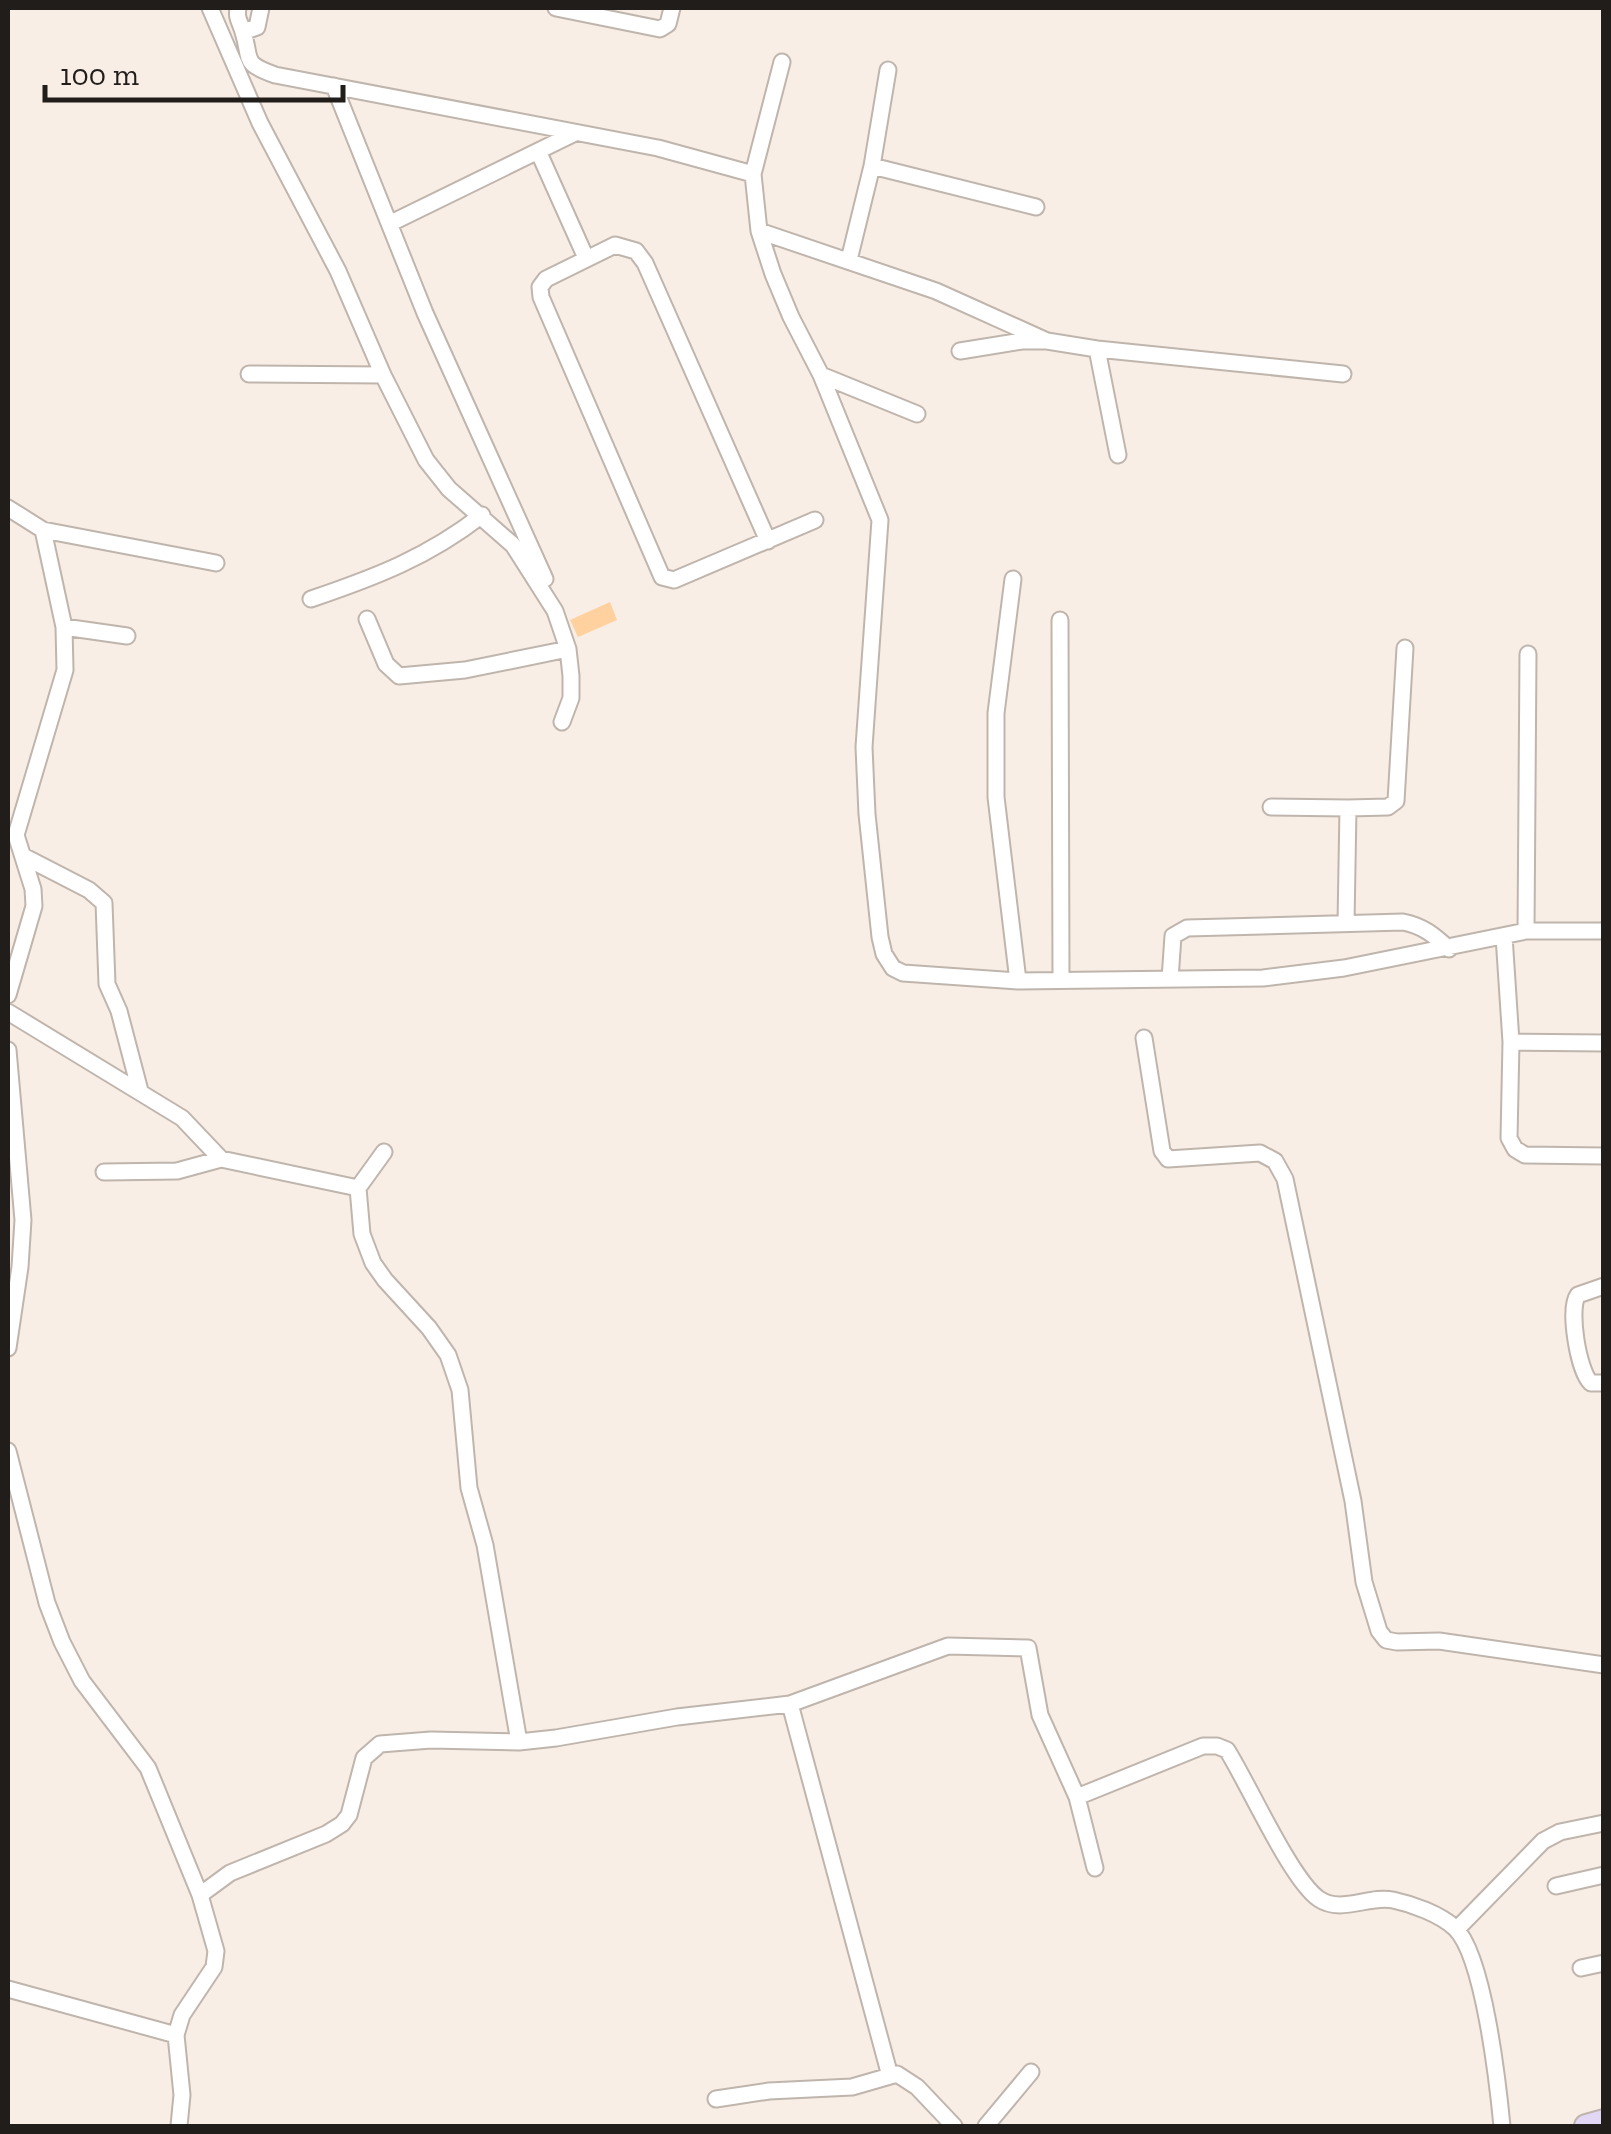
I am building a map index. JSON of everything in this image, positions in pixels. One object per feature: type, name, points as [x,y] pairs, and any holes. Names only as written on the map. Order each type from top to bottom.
[{"type":"street","points":[[210,8],[253,109],[338,271],[383,375],[438,476],[513,545],[556,610],[573,646]]},
{"type":"street","points":[[238,8],[236,19],[245,49],[256,68],[658,148],[754,174]]},
{"type":"street","points":[[243,32],[257,27],[261,8]]},
{"type":"street","points":[[556,8],[660,29],[668,24],[672,8]]},
{"type":"street","points":[[782,62],[754,174],[759,231],[791,317],[821,374],[880,520],[864,747],[868,831],[884,954],[893,968],[902,973],[1018,980],[1263,978],[1450,949],[1526,931],[1604,931]]},
{"type":"street","points":[[849,260],[872,166],[888,70]]},
{"type":"street","points":[[334,86],[464,404],[573,646],[570,698],[562,722]]},
{"type":"street","points":[[391,223],[575,133]]},
{"type":"street","points":[[539,153],[586,258]]},
{"type":"street","points":[[872,166],[1036,207]]},
{"type":"street","points":[[759,231],[936,290],[1047,340]]},
{"type":"street","points":[[768,541],[645,262],[636,251],[622,246],[586,258],[546,279],[540,287],[541,297],[662,577],[674,580],[768,541],[815,520]]},
{"type":"street","points":[[960,351],[1047,340],[1097,349],[1343,374]]},
{"type":"street","points":[[1097,349],[1118,455]]},
{"type":"street","points":[[248,374],[383,375]]},
{"type":"street","points":[[821,374],[917,414]]},
{"type":"street","points":[[8,508],[44,530],[216,563]]},
{"type":"street","points":[[311,599],[412,562],[482,515]]},
{"type":"street","points":[[8,994],[34,906],[33,889],[16,835],[65,670],[64,627],[44,530]]},
{"type":"street","points":[[1013,579],[996,713],[996,797],[1018,980]]},
{"type":"street","points":[[367,619],[391,672],[399,676],[465,670],[573,646]]},
{"type":"street","points":[[1060,620],[1061,980]]},
{"type":"street","points":[[64,627],[127,636]]},
{"type":"street","points":[[1270,808],[1388,807],[1396,801],[1405,648]]},
{"type":"street","points":[[1526,931],[1528,654]]},
{"type":"street","points":[[1346,924],[1348,808]]},
{"type":"street","points":[[22,856],[89,890],[104,903],[107,984],[122,1021],[140,1091]]},
{"type":"street","points":[[1170,979],[1173,936],[1187,928],[1418,925],[1450,949]]},
{"type":"street","points":[[1504,936],[1511,1042],[1510,1138],[1515,1149],[1525,1154],[1604,1156]]},
{"type":"street","points":[[8,1012],[182,1118],[221,1159]]},
{"type":"street","points":[[1144,1038],[1162,1151],[1168,1159],[1260,1153],[1275,1160],[1285,1180],[1353,1501],[1364,1582],[1378,1632],[1386,1640],[1397,1642],[1439,1641],[1604,1664]]},
{"type":"street","points":[[1511,1042],[1604,1042]]},
{"type":"street","points":[[8,1050],[23,1220],[8,1348]]},
{"type":"street","points":[[384,1152],[358,1188],[362,1234],[373,1263],[448,1356],[460,1390],[469,1488],[485,1544],[519,1742]]},
{"type":"street","points":[[104,1172],[178,1171],[221,1159],[358,1188]]},
{"type":"street","points":[[1604,1286],[1578,1295],[1572,1306],[1582,1372],[1591,1383],[1604,1383]]},
{"type":"street","points":[[8,1451],[47,1603],[62,1642],[82,1680],[148,1768],[200,1895],[216,1950],[214,1967],[182,2016],[176,2035],[182,2084],[179,2126]]},
{"type":"street","points":[[200,1895],[230,1873],[342,1824],[349,1814],[364,1758],[380,1744],[431,1740],[519,1742],[790,1704],[948,1646],[1022,1646],[1030,1652],[1032,1681],[1046,1735],[1076,1797],[1095,1868]]},
{"type":"street","points":[[790,1704],[890,2076]]},
{"type":"street","points":[[1076,1797],[1190,1751],[1217,1746],[1227,1750],[1301,1881],[1320,1900],[1337,1905],[1390,1899],[1422,1910],[1456,1929],[1481,1992],[1502,2126]]},
{"type":"street","points":[[1456,1929],[1543,1841],[1560,1832],[1604,1823]]},
{"type":"street","points":[[1556,1886],[1604,1875]]},
{"type":"street","points":[[1581,1968],[1604,1963]]},
{"type":"street","points":[[8,1989],[176,2035]]},
{"type":"street","points":[[986,2126],[1031,2072]]},
{"type":"street","points":[[716,2099],[769,2091],[852,2088],[897,2074],[917,2088],[954,2126]]},
{"type":"street","points":[[1586,2126],[1604,2121]]},
{"type":"building","points":[[610,602],[617,620],[578,637],[570,620]]}]
